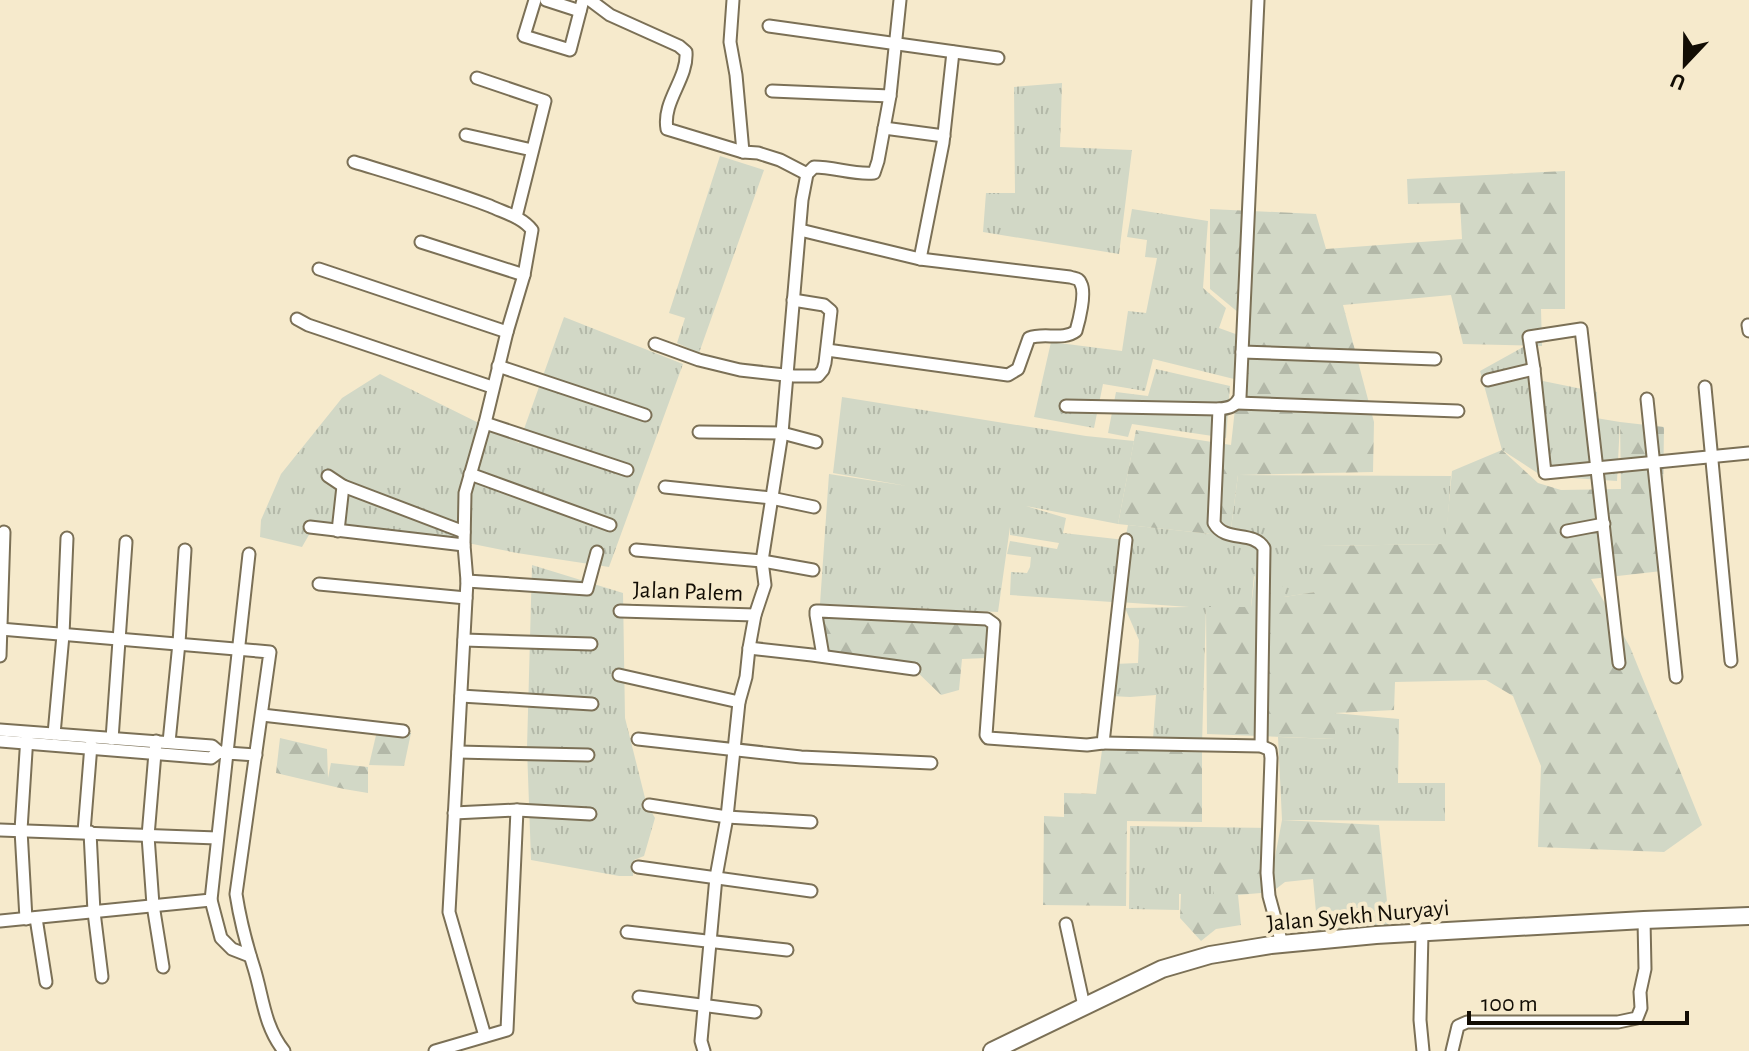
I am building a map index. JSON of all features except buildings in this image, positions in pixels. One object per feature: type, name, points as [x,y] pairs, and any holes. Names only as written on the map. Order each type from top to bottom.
[{"type":"main road","name":"Jalan Syekh Nuryayi","points":[[992,1051],[1162,969],[1210,955],[1376,935],[1749,916]]},
{"type":"street","points":[[535,0],[524,36],[570,50],[582,5],[546,0]]},
{"type":"street","points":[[590,0],[610,15],[686,52],[687,61],[667,107],[667,129],[780,160],[807,174]]},
{"type":"street","points":[[733,0],[730,42],[743,152]]},
{"type":"street","points":[[704,1051],[701,1041],[716,877],[727,817],[739,702],[755,615],[765,585],[762,561],[782,433],[802,200],[807,174],[814,167],[874,173],[890,96],[900,0]]},
{"type":"street","points":[[1066,406],[1219,409],[1233,407],[1240,397],[1258,0]]},
{"type":"street","points":[[769,26],[998,58]]},
{"type":"street","points":[[920,259],[944,136],[953,52]]},
{"type":"street","points":[[477,78],[545,101],[516,217]]},
{"type":"street","points":[[772,91],[890,96]]},
{"type":"street","points":[[884,128],[944,136]]},
{"type":"street","points":[[466,135],[532,150]]},
{"type":"street","points":[[354,162],[450,191],[516,217],[532,230],[524,275],[465,493],[467,581],[449,912],[485,1036]]},
{"type":"street","points":[[800,230],[920,259],[1079,279],[1082,293],[1076,331],[1070,336],[1035,335],[1029,338],[1018,369],[1008,375],[827,350]]},
{"type":"street","points":[[421,242],[524,275]]},
{"type":"street","points":[[319,269],[507,332]]},
{"type":"street","points":[[655,344],[699,360],[740,370],[818,376],[823,370],[827,350],[830,308],[793,300]]},
{"type":"street","points":[[297,319],[492,387]]},
{"type":"street","points":[[1619,663],[1599,468],[1581,329],[1529,337],[1545,473],[1599,468],[1655,462],[1712,457],[1749,453]]},
{"type":"street","points":[[1242,352],[1435,359]]},
{"type":"street","points":[[498,366],[645,415]]},
{"type":"street","points":[[1488,380],[1534,369]]},
{"type":"street","points":[[1705,387],[1731,661]]},
{"type":"street","points":[[1647,399],[1676,677]]},
{"type":"street","points":[[1237,403],[1458,411]]},
{"type":"street","points":[[1219,409],[1214,523],[1223,533],[1257,540],[1264,548],[1261,746]]},
{"type":"street","points":[[485,423],[627,470]]},
{"type":"street","points":[[699,432],[782,433],[816,442]]},
{"type":"street","points":[[470,474],[610,525]]},
{"type":"street","points":[[328,476],[343,486],[464,532]]},
{"type":"street","points":[[338,531],[343,486]]},
{"type":"street","points":[[665,487],[771,498],[814,507]]},
{"type":"street","points":[[1567,531],[1604,524]]},
{"type":"street","points":[[310,527],[464,545]]},
{"type":"street","points":[[0,656],[4,532]]},
{"type":"street","points":[[54,734],[63,635],[67,538]]},
{"type":"street","points":[[1103,743],[1126,540]]},
{"type":"street","points":[[112,739],[126,542]]},
{"type":"street","points":[[169,742],[185,550]]},
{"type":"street","points":[[636,550],[762,561],[813,570]]},
{"type":"street","points":[[467,581],[587,589],[597,552]]},
{"type":"street","points":[[249,554],[223,753],[211,900],[221,938],[232,949],[250,956]]},
{"type":"street","points":[[319,584],[466,598]]},
{"type":"street","name":"Jalan Palem","points":[[620,611],[755,615]]},
{"type":"street","points":[[823,656],[816,611],[987,619],[994,624],[988,738],[1087,745],[1261,746],[1270,750],[1267,873],[1269,896],[1282,944]]},
{"type":"street","points":[[1,629],[270,652],[236,894],[240,924],[268,1026],[284,1051]]},
{"type":"street","points":[[464,640],[591,644]]},
{"type":"street","points":[[749,648],[914,669]]},
{"type":"street","points":[[619,675],[739,702]]},
{"type":"street","points":[[461,696],[592,704]]},
{"type":"street","points":[[262,715],[403,731]]},
{"type":"street","points":[[0,730],[27,738],[92,743],[155,747],[169,742],[212,746],[223,753]]},
{"type":"street","points":[[0,741],[54,734],[92,743],[112,739],[211,758],[223,753],[256,755]]},
{"type":"street","points":[[27,738],[21,830],[31,918],[46,982]]},
{"type":"street","points":[[638,739],[801,757],[931,763]]},
{"type":"street","points":[[92,743],[87,832],[102,977]]},
{"type":"street","points":[[155,747],[148,836],[153,905],[163,967]]},
{"type":"street","points":[[458,752],[588,755]]},
{"type":"street","points":[[649,805],[727,817],[811,822]]},
{"type":"street","points":[[454,813],[517,810],[590,814]]},
{"type":"street","points":[[435,1051],[507,1030],[517,810]]},
{"type":"street","points":[[0,830],[217,838]]},
{"type":"street","points":[[638,867],[811,891]]},
{"type":"street","points":[[0,921],[211,900]]},
{"type":"street","points":[[1452,1051],[1458,1026],[1467,1022],[1618,1022],[1637,1018],[1645,969],[1644,920]]},
{"type":"street","points":[[1066,924],[1084,1006]]},
{"type":"street","points":[[627,932],[787,950]]},
{"type":"street","points":[[1422,933],[1420,1020],[1423,1051]]},
{"type":"street","points":[[639,997],[755,1012]]},
{"type":"green space","points":[[1062,83],[1060,147],[1132,150],[1119,254],[983,232],[986,193],[1015,193],[1014,87]]},
{"type":"green space","points":[[720,156],[764,170],[699,353],[677,343],[685,318],[669,313]]},
{"type":"green space","points":[[1565,171],[1565,309],[1541,309],[1542,346],[1463,344],[1451,295],[1343,305],[1374,422],[1373,472],[1238,475],[1230,536],[1118,524],[1136,430],[1231,445],[1245,318],[1210,289],[1210,209],[1316,214],[1326,249],[1462,239],[1460,203],[1408,204],[1407,179]]},
{"type":"green space","points":[[1132,209],[1208,221],[1203,288],[1226,308],[1219,328],[1241,336],[1234,379],[1153,359],[1145,391],[1103,384],[1094,428],[1034,417],[1051,342],[1122,351],[1128,311],[1146,313],[1157,258],[1145,257],[1147,240],[1127,237]]},
{"type":"green space","points":[[564,317],[683,364],[609,567],[423,534],[334,528],[310,533],[302,547],[260,537],[261,520],[281,474],[342,398],[380,374],[519,443]]},
{"type":"green space","points":[[1525,346],[1533,379],[1597,392],[1596,418],[1620,422],[1617,481],[1542,476],[1502,450],[1480,371]]},
{"type":"green space","points":[[1156,369],[1230,386],[1226,438],[1132,424],[1128,437],[1108,433],[1116,392],[1148,396]]},
{"type":"green space","points":[[842,397],[1134,441],[1118,524],[1026,506],[1066,518],[1063,533],[1125,540],[1128,525],[1230,536],[1238,475],[1451,476],[1446,544],[1319,546],[1316,592],[1284,597],[1254,576],[1251,607],[1206,607],[1202,744],[1153,739],[1156,695],[1111,696],[1114,664],[1138,663],[1139,640],[1125,608],[1189,607],[1119,602],[1123,550],[1112,602],[1010,595],[1011,572],[1027,573],[1031,557],[1007,554],[1010,541],[1057,549],[1059,543],[1010,535],[1010,527],[998,612],[820,604],[829,474],[907,486],[833,473]]},
{"type":"green space","points":[[1620,422],[1664,427],[1662,571],[1591,579],[1630,647],[1702,825],[1664,852],[1538,847],[1541,766],[1513,696],[1486,680],[1395,682],[1394,710],[1335,713],[1335,739],[1207,734],[1206,607],[1251,607],[1255,575],[1282,578],[1284,597],[1315,592],[1318,546],[1445,544],[1452,471],[1502,450],[1538,483],[1561,490],[1621,489]]},
{"type":"green space","points":[[532,565],[623,593],[625,718],[646,802],[655,818],[644,856],[634,860],[633,876],[531,860],[527,748]]},
{"type":"green space","points":[[819,614],[990,624],[987,658],[962,659],[959,690],[941,695],[914,669],[827,654]]},
{"type":"green space","points":[[1334,713],[1399,719],[1398,783],[1445,783],[1445,821],[1282,820],[1278,737],[1334,739]]},
{"type":"green space","points":[[377,731],[411,733],[404,766],[369,765]]},
{"type":"green space","points":[[280,738],[327,749],[328,778],[331,763],[368,767],[368,793],[276,773]]},
{"type":"green space","points":[[1103,743],[1202,744],[1202,822],[1127,821],[1126,906],[1043,905],[1044,816],[1064,817],[1064,793],[1096,794]]},
{"type":"green space","points":[[1282,820],[1379,825],[1390,930],[1318,934],[1313,879],[1285,882],[1272,892],[1238,895],[1241,925],[1216,929],[1201,941],[1180,918],[1181,894],[1214,894],[1214,856],[1275,857]]},
{"type":"green space","points":[[1130,826],[1275,828],[1275,857],[1214,894],[1179,894],[1179,910],[1129,909]]}]
